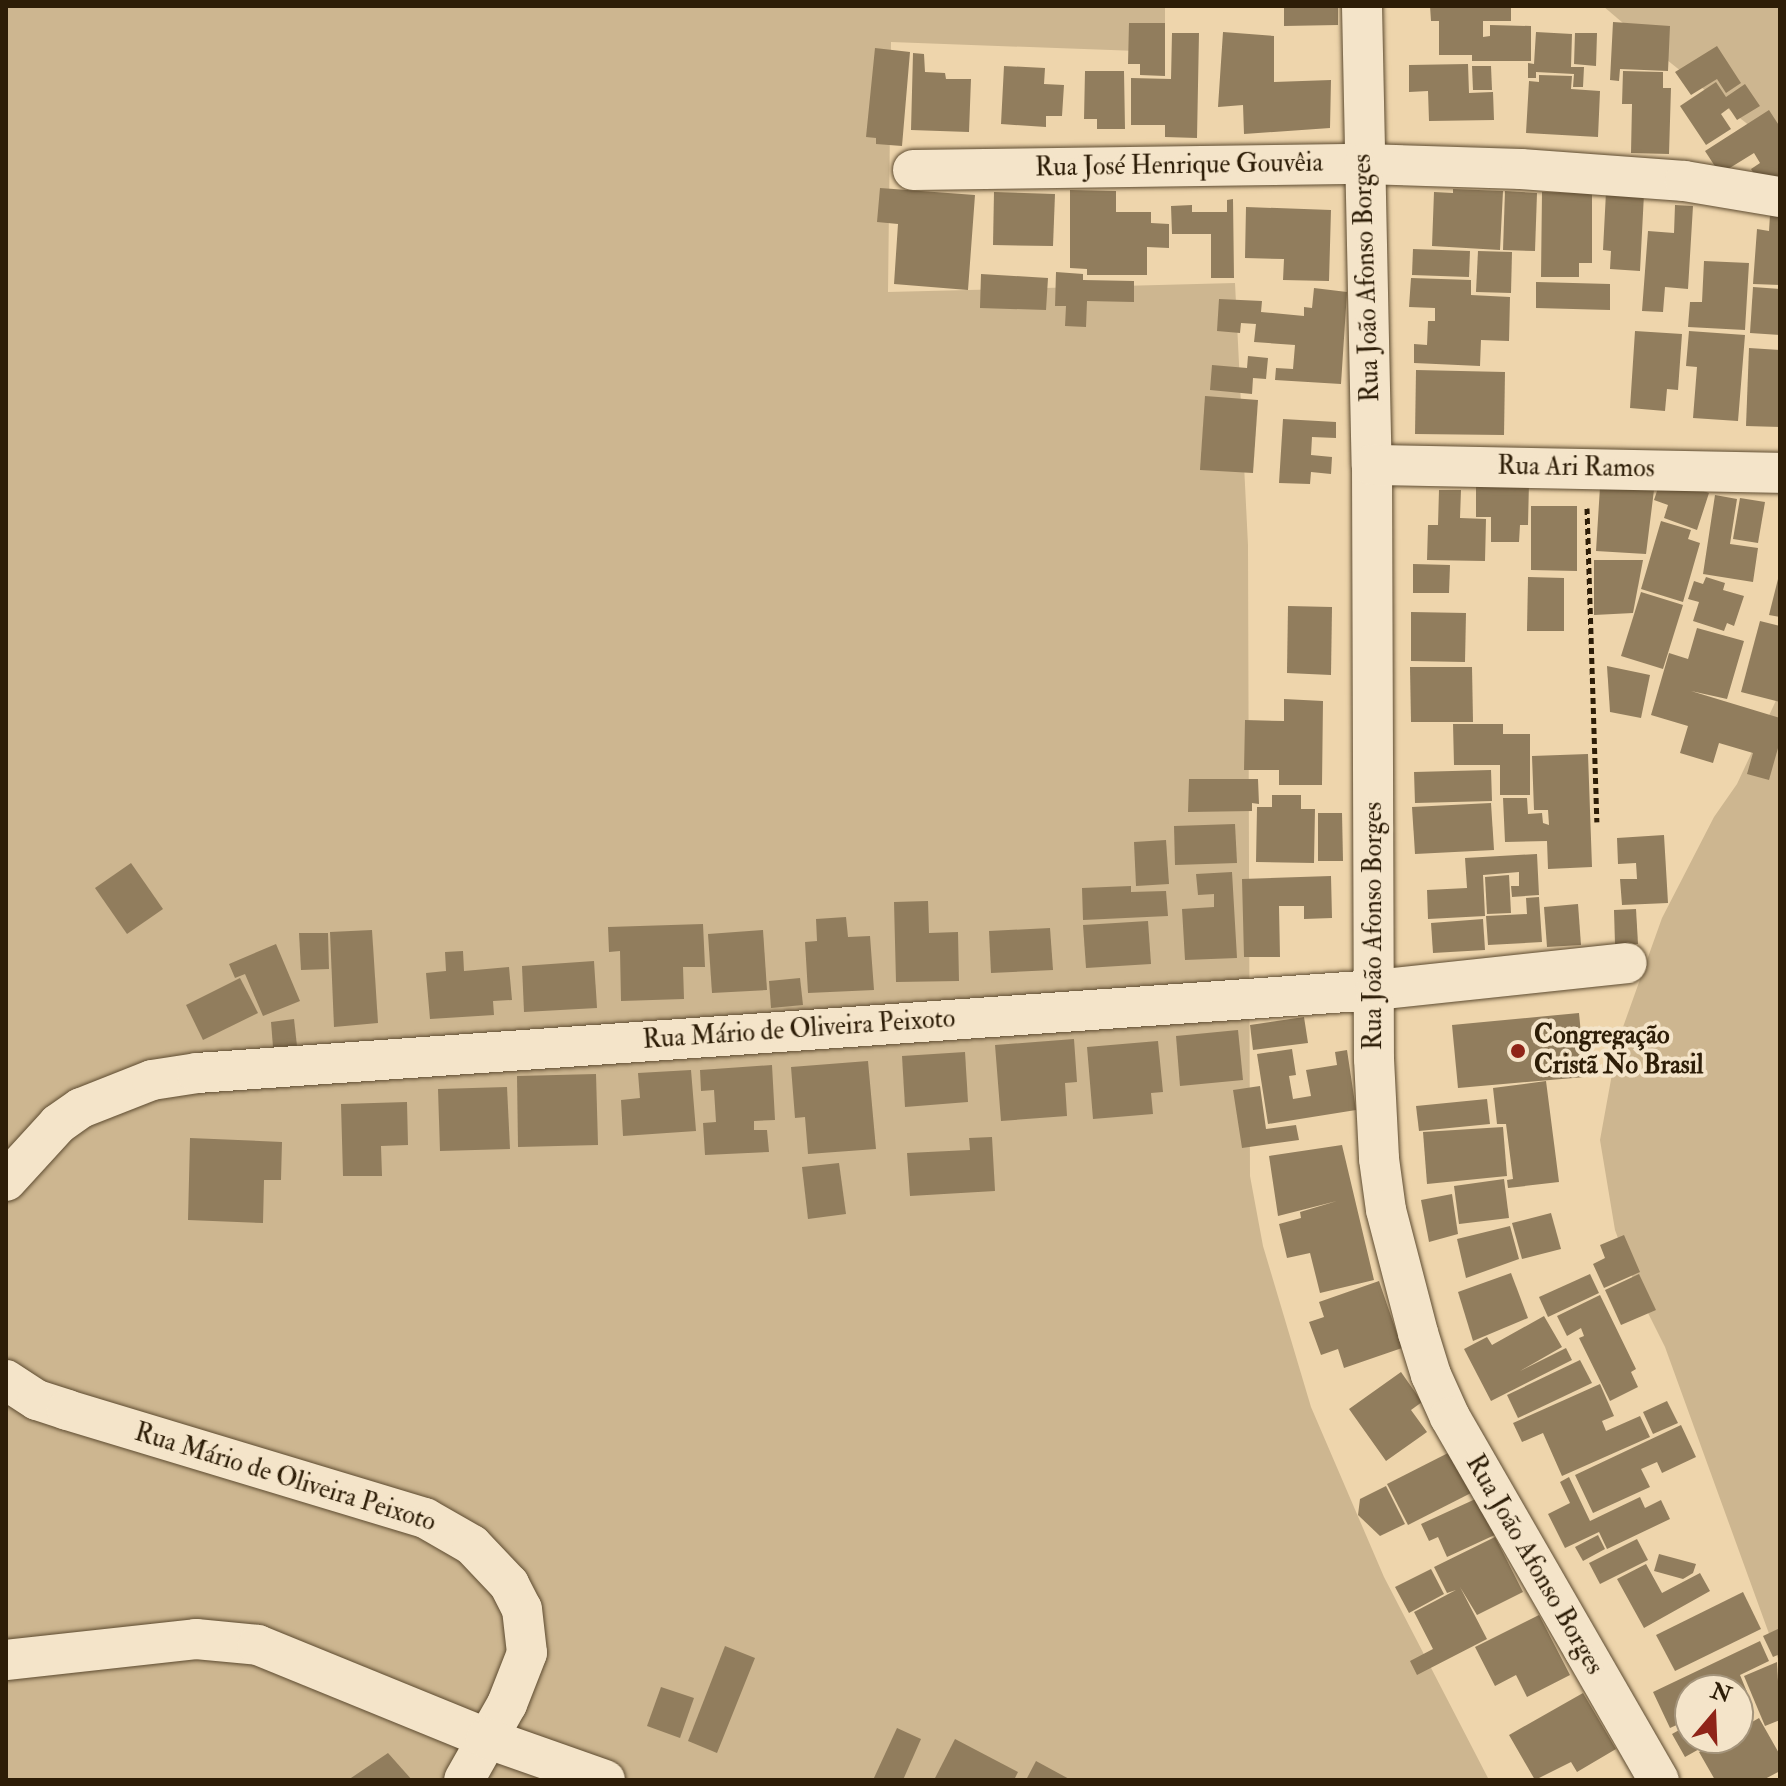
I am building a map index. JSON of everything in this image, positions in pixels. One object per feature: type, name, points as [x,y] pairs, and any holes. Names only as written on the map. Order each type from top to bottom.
[{"type":"street","name":"Rua João Afonso Borges","points":[[1362,6],[1372,465],[1375,990],[1381,1172],[1395,1253],[1431,1375],[1450,1417],[1546,1589],[1659,1780]]},
{"type":"street","name":"Rua José Henrique Gouvêia","points":[[913,170],[1364,164],[1600,172],[1685,181],[1780,197]]},
{"type":"street","name":"Rua Ari Ramos","points":[[1372,465],[1780,473]]},
{"type":"street","name":"Rua Mário de Oliveira Peixoto","points":[[6,1181],[38,1143],[81,1108],[152,1080],[197,1073],[1375,990],[1627,963]]},
{"type":"street","name":"Rua Mário de Oliveira Peixoto","points":[[6,1380],[37,1400],[67,1410],[425,1518],[472,1545],[509,1584],[522,1609],[527,1653],[520,1675],[464,1780]]},
{"type":"street","points":[[6,1660],[196,1639],[230,1639],[286,1654],[486,1738],[605,1780]]},
{"type":"path","points":[[1586,467],[1597,822]]},
{"type":"shaded area","points":[[6,6],[1165,6],[1165,52],[891,42],[888,292],[1235,283],[1248,545],[1250,1176],[1263,1246],[1311,1407],[1384,1577],[1489,1780],[6,1780]]},
{"type":"shaded area","points":[[1603,6],[1780,6],[1780,150],[1657,52]]},
{"type":"shaded area","points":[[1780,692],[1780,1664],[1665,1347],[1639,1295],[1615,1230],[1600,1140],[1618,1041],[1662,918],[1714,817],[1737,784]]},
{"type":"building","points":[[1284,6],[1338,6],[1338,25],[1284,26]]},
{"type":"building","points":[[1430,6],[1511,6],[1511,21],[1483,21],[1483,37],[1490,36],[1490,25],[1531,26],[1531,61],[1472,61],[1472,55],[1439,55],[1439,21],[1431,21]]},
{"type":"building","points":[[1613,22],[1670,26],[1668,71],[1620,69],[1619,81],[1610,80]]},
{"type":"building","points":[[1129,23],[1165,23],[1165,76],[1140,75],[1140,64],[1128,64]]},
{"type":"building","points":[[1223,32],[1274,36],[1274,82],[1331,80],[1330,128],[1244,134],[1243,105],[1218,107]]},
{"type":"building","points":[[1536,32],[1572,34],[1571,67],[1584,67],[1583,87],[1573,87],[1574,74],[1536,72],[1536,78],[1528,78],[1528,63],[1534,64]]},
{"type":"building","points":[[1172,33],[1199,33],[1197,138],[1165,137],[1165,125],[1131,125],[1131,78],[1171,79]]},
{"type":"building","points":[[1575,33],[1597,33],[1596,66],[1574,64]]},
{"type":"building","points":[[1717,46],[1741,83],[1726,93],[1717,79],[1691,95],[1675,72]]},
{"type":"building","points":[[875,48],[910,52],[902,146],[876,144],[876,138],[866,137]]},
{"type":"building","points":[[913,53],[924,54],[925,72],[945,73],[946,79],[971,79],[969,132],[911,130]]},
{"type":"building","points":[[1468,64],[1469,93],[1493,92],[1494,120],[1429,121],[1428,91],[1409,92],[1409,65]]},
{"type":"building","points":[[1004,66],[1045,68],[1044,84],[1064,85],[1062,116],[1046,116],[1046,127],[1001,124]]},
{"type":"building","points":[[1472,66],[1491,66],[1492,90],[1473,90]]},
{"type":"building","points":[[1085,71],[1124,71],[1125,129],[1097,129],[1097,119],[1084,119]]},
{"type":"building","points":[[1623,71],[1663,72],[1663,88],[1671,88],[1669,154],[1631,153],[1632,104],[1622,104]]},
{"type":"building","points":[[1539,75],[1572,76],[1571,89],[1600,91],[1598,137],[1526,133],[1529,81],[1539,82]]},
{"type":"building","points":[[1716,82],[1726,97],[1745,84],[1760,106],[1737,120],[1729,108],[1721,114],[1731,129],[1706,145],[1680,106]]},
{"type":"building","points":[[1769,110],[1780,127],[1780,184],[1766,193],[1751,169],[1760,163],[1754,153],[1720,174],[1705,151]]},
{"type":"building","points":[[880,188],[975,195],[968,290],[894,284],[898,224],[877,222]]},
{"type":"building","points":[[1453,189],[1503,191],[1500,250],[1432,246],[1434,192],[1453,193]]},
{"type":"building","points":[[1070,190],[1116,191],[1116,212],[1151,212],[1151,223],[1169,224],[1169,248],[1147,247],[1147,275],[1087,275],[1087,269],[1070,268]]},
{"type":"building","points":[[1505,191],[1537,193],[1535,251],[1503,250]]},
{"type":"building","points":[[994,192],[1055,194],[1053,246],[993,245]]},
{"type":"building","points":[[1542,192],[1592,193],[1592,263],[1579,263],[1579,277],[1541,277]]},
{"type":"building","points":[[1606,192],[1644,194],[1640,271],[1610,269],[1611,251],[1603,250]]},
{"type":"building","points":[[1233,199],[1234,278],[1211,278],[1211,234],[1172,234],[1171,206],[1192,205],[1192,212],[1227,212],[1227,200]]},
{"type":"building","points":[[1675,205],[1693,206],[1688,289],[1665,287],[1663,312],[1642,311],[1648,231],[1674,233]]},
{"type":"building","points":[[1246,207],[1331,210],[1329,281],[1283,280],[1284,259],[1245,258]]},
{"type":"building","points":[[1770,215],[1780,216],[1780,285],[1753,284],[1757,229],[1769,231]]},
{"type":"building","points":[[1413,249],[1470,251],[1469,277],[1412,275]]},
{"type":"building","points":[[1478,251],[1512,252],[1511,293],[1476,292]]},
{"type":"building","points":[[1704,261],[1749,263],[1745,330],[1688,327],[1690,302],[1702,302]]},
{"type":"building","points":[[1056,272],[1083,274],[1083,280],[1134,281],[1134,302],[1087,301],[1086,327],[1065,326],[1066,306],[1055,306]]},
{"type":"building","points":[[981,274],[1048,278],[1046,310],[980,308]]},
{"type":"building","points":[[1411,278],[1471,280],[1471,295],[1510,297],[1509,341],[1481,340],[1480,366],[1414,363],[1414,344],[1427,345],[1428,321],[1435,321],[1435,308],[1409,307]]},
{"type":"building","points":[[1536,282],[1610,284],[1610,310],[1536,308]]},
{"type":"building","points":[[1753,287],[1780,289],[1780,335],[1750,333]]},
{"type":"building","points":[[1314,288],[1347,292],[1341,384],[1275,380],[1276,368],[1293,369],[1295,345],[1254,342],[1256,324],[1241,323],[1240,333],[1217,331],[1219,299],[1262,301],[1261,312],[1304,316],[1304,307],[1312,308]]},
{"type":"building","points":[[1635,331],[1682,334],[1678,390],[1667,389],[1665,411],[1630,408]]},
{"type":"building","points":[[1689,331],[1745,335],[1738,421],[1693,418],[1697,367],[1686,366]]},
{"type":"building","points":[[1749,348],[1780,350],[1780,427],[1746,426]]},
{"type":"building","points":[[1248,356],[1268,358],[1266,379],[1253,378],[1252,394],[1210,390],[1212,365],[1247,368]]},
{"type":"building","points":[[1416,370],[1505,372],[1504,435],[1415,434]]},
{"type":"building","points":[[1205,396],[1258,400],[1253,473],[1200,470]]},
{"type":"building","points":[[1283,419],[1336,422],[1336,438],[1312,437],[1311,455],[1332,457],[1331,474],[1311,472],[1310,484],[1279,483]]},
{"type":"building","points":[[1662,476],[1709,493],[1697,530],[1664,518],[1668,505],[1654,500]]},
{"type":"building","points":[[1476,480],[1529,482],[1528,525],[1520,525],[1519,542],[1491,542],[1491,517],[1476,517]]},
{"type":"building","points":[[1600,487],[1654,490],[1646,554],[1596,551]]},
{"type":"building","points":[[1439,490],[1461,490],[1460,518],[1486,519],[1485,561],[1427,560],[1428,525],[1438,525]]},
{"type":"building","points":[[1715,495],[1737,499],[1730,544],[1758,548],[1753,582],[1703,574]]},
{"type":"building","points":[[1740,498],[1765,502],[1758,543],[1733,539]]},
{"type":"building","points":[[1531,506],[1577,506],[1577,571],[1531,570]]},
{"type":"building","points":[[1661,521],[1691,530],[1688,539],[1700,543],[1683,602],[1641,589]]},
{"type":"building","points":[[1594,560],[1643,560],[1633,613],[1594,615]]},
{"type":"building","points":[[1413,564],[1450,565],[1449,593],[1413,593]]},
{"type":"building","points":[[1780,571],[1780,617],[1769,615]]},
{"type":"building","points":[[1528,577],[1564,578],[1564,631],[1527,631]]},
{"type":"building","points":[[1706,577],[1725,583],[1723,590],[1744,596],[1734,626],[1727,623],[1724,631],[1693,621],[1699,602],[1688,599],[1694,581],[1703,584]]},
{"type":"building","points":[[1641,592],[1683,605],[1663,669],[1621,656]]},
{"type":"building","points":[[1288,606],[1332,607],[1331,675],[1287,673]]},
{"type":"building","points":[[1411,612],[1466,613],[1465,662],[1411,661]]},
{"type":"building","points":[[1760,621],[1780,626],[1780,702],[1741,692]]},
{"type":"building","points":[[1697,628],[1744,641],[1727,699],[1691,691],[1780,718],[1780,741],[1769,780],[1747,774],[1753,753],[1719,743],[1713,763],[1680,753],[1688,726],[1651,715],[1669,653],[1688,659]]},
{"type":"building","points":[[1607,666],[1650,675],[1641,718],[1610,712]]},
{"type":"building","points":[[1410,667],[1472,667],[1473,722],[1411,722]]},
{"type":"building","points":[[1284,699],[1323,701],[1322,785],[1279,785],[1279,770],[1244,770],[1245,720],[1284,721]]},
{"type":"building","points":[[1453,724],[1503,724],[1503,734],[1530,734],[1530,795],[1500,795],[1500,765],[1454,765]]},
{"type":"building","points":[[1588,754],[1592,867],[1548,869],[1547,841],[1505,842],[1503,798],[1527,798],[1528,814],[1542,813],[1543,823],[1549,825],[1548,810],[1534,810],[1532,756]]},
{"type":"building","points":[[1491,770],[1492,801],[1415,803],[1414,772]]},
{"type":"building","points":[[1189,779],[1258,779],[1259,804],[1252,803],[1252,811],[1188,812]]},
{"type":"building","points":[[1272,795],[1301,795],[1301,809],[1315,809],[1314,863],[1256,862],[1257,807],[1272,807]]},
{"type":"building","points":[[1491,803],[1494,850],[1415,854],[1412,807]]},
{"type":"building","points":[[1318,813],[1342,813],[1343,861],[1318,861]]},
{"type":"building","points":[[1235,824],[1237,863],[1175,865],[1174,826]]},
{"type":"building","points":[[1664,835],[1668,903],[1622,905],[1620,879],[1637,879],[1636,863],[1618,864],[1617,838]]},
{"type":"building","points":[[1166,840],[1169,884],[1136,886],[1134,842]]},
{"type":"building","points":[[1537,854],[1539,895],[1512,897],[1511,886],[1519,886],[1519,872],[1483,875],[1485,916],[1428,919],[1427,890],[1467,888],[1465,858]]},
{"type":"building","points":[[131,863],[163,909],[127,934],[95,888]]},
{"type":"building","points":[[1232,872],[1237,958],[1185,960],[1182,909],[1214,907],[1214,894],[1198,895],[1196,874]]},
{"type":"building","points":[[1509,875],[1511,913],[1487,914],[1485,877]]},
{"type":"building","points":[[1331,876],[1332,918],[1304,919],[1304,906],[1279,906],[1280,957],[1244,957],[1242,879]]},
{"type":"building","points":[[1131,886],[1131,892],[1166,891],[1168,916],[1083,920],[1082,888]]},
{"type":"building","points":[[1539,897],[1542,942],[1488,945],[1486,916],[1527,914],[1526,898]]},
{"type":"building","points":[[928,901],[929,933],[958,932],[959,981],[896,982],[894,902]]},
{"type":"building","points":[[1578,904],[1581,945],[1547,947],[1544,907]]},
{"type":"building","points":[[1636,909],[1638,944],[1615,944],[1614,910]]},
{"type":"building","points":[[846,917],[848,937],[870,936],[874,990],[808,993],[805,942],[817,941],[816,919]]},
{"type":"building","points":[[1483,919],[1485,950],[1433,953],[1431,923]]},
{"type":"building","points":[[1148,921],[1151,964],[1086,968],[1083,925]]},
{"type":"building","points":[[703,924],[705,967],[683,967],[684,999],[621,1001],[620,951],[609,952],[608,927]]},
{"type":"building","points":[[1050,928],[1053,970],[991,973],[989,931]]},
{"type":"building","points":[[372,930],[378,1023],[334,1027],[330,932]]},
{"type":"building","points":[[763,930],[767,990],[712,993],[708,934]]},
{"type":"building","points":[[299,933],[328,933],[329,969],[301,970]]},
{"type":"building","points":[[276,944],[300,1001],[263,1016],[245,974],[235,978],[229,964]]},
{"type":"building","points":[[463,951],[464,971],[509,967],[512,1000],[493,1001],[494,1015],[430,1019],[426,973],[446,971],[445,952]]},
{"type":"building","points":[[594,961],[597,1008],[524,1012],[522,966]]},
{"type":"building","points":[[240,978],[258,1013],[203,1040],[186,1005]]},
{"type":"building","points":[[800,978],[803,1005],[771,1008],[769,981]]},
{"type":"building","name":"Congregação Cristã No Brasil","points":[[1579,1013],[1585,1077],[1458,1088],[1452,1025]]},
{"type":"building","points":[[1304,1017],[1308,1043],[1253,1050],[1250,1025]]},
{"type":"building","points":[[294,1019],[297,1046],[273,1047],[271,1022]]},
{"type":"building","points":[[1238,1030],[1243,1080],[1180,1086],[1176,1036]]},
{"type":"building","points":[[1074,1039],[1077,1082],[1065,1083],[1067,1116],[1001,1121],[995,1045]]},
{"type":"building","points":[[1158,1041],[1163,1092],[1151,1093],[1153,1114],[1093,1119],[1087,1047]]},
{"type":"building","points":[[1292,1049],[1296,1075],[1289,1076],[1293,1099],[1311,1096],[1306,1070],[1337,1065],[1335,1052],[1347,1050],[1356,1110],[1268,1124],[1257,1054]]},
{"type":"building","points":[[965,1052],[968,1102],[905,1107],[902,1056]]},
{"type":"building","points":[[868,1061],[876,1149],[808,1154],[805,1117],[795,1118],[791,1067]]},
{"type":"building","points":[[772,1065],[775,1120],[754,1121],[754,1130],[767,1130],[769,1152],[705,1155],[703,1123],[716,1122],[714,1090],[701,1091],[700,1070]]},
{"type":"building","points":[[691,1070],[696,1131],[623,1136],[621,1100],[640,1098],[638,1073]]},
{"type":"building","points":[[596,1074],[598,1145],[518,1147],[517,1076]]},
{"type":"building","points":[[1546,1081],[1559,1182],[1508,1188],[1507,1180],[1513,1179],[1506,1124],[1497,1124],[1493,1088]]},
{"type":"building","points":[[1260,1086],[1266,1129],[1296,1125],[1299,1140],[1242,1148],[1233,1090]]},
{"type":"building","points":[[507,1087],[510,1149],[440,1151],[438,1089]]},
{"type":"building","points":[[1487,1099],[1490,1124],[1419,1131],[1416,1106]]},
{"type":"building","points":[[407,1102],[408,1145],[381,1146],[382,1176],[343,1176],[341,1104]]},
{"type":"building","points":[[1503,1127],[1507,1176],[1427,1184],[1423,1132]]},
{"type":"building","points":[[992,1137],[995,1191],[910,1196],[907,1153],[970,1150],[969,1138]]},
{"type":"building","points":[[190,1138],[282,1142],[281,1180],[264,1180],[263,1223],[188,1220]]},
{"type":"building","points":[[1342,1145],[1374,1280],[1320,1293],[1310,1253],[1287,1258],[1279,1224],[1301,1218],[1300,1212],[1337,1201],[1278,1216],[1269,1156]]},
{"type":"building","points":[[839,1163],[846,1214],[808,1219],[802,1167]]},
{"type":"building","points":[[1504,1179],[1509,1218],[1459,1224],[1454,1186]]},
{"type":"building","points":[[1452,1194],[1458,1234],[1429,1242],[1421,1200]]},
{"type":"building","points":[[1551,1213],[1561,1249],[1522,1259],[1512,1223]]},
{"type":"building","points":[[1510,1226],[1519,1259],[1466,1278],[1457,1239]]},
{"type":"building","points":[[1624,1235],[1640,1272],[1604,1288],[1593,1264],[1605,1258],[1600,1245]]},
{"type":"building","points":[[1511,1273],[1528,1318],[1473,1341],[1458,1292]]},
{"type":"building","points":[[1590,1274],[1599,1293],[1548,1317],[1539,1297]]},
{"type":"building","points":[[1639,1274],[1656,1310],[1621,1325],[1605,1290]]},
{"type":"building","points":[[1379,1281],[1402,1348],[1344,1368],[1338,1349],[1321,1355],[1309,1322],[1324,1317],[1319,1302]]},
{"type":"building","points":[[1600,1295],[1636,1369],[1631,1372],[1638,1387],[1610,1401],[1579,1338],[1584,1336],[1581,1328],[1567,1336],[1557,1316]]},
{"type":"building","points":[[1544,1316],[1562,1347],[1520,1371],[1566,1348],[1572,1360],[1491,1401],[1464,1349],[1487,1337],[1492,1345]]},
{"type":"building","points":[[1580,1360],[1592,1383],[1518,1418],[1507,1395]]},
{"type":"building","points":[[1401,1372],[1422,1402],[1411,1410],[1427,1432],[1386,1461],[1349,1409]]},
{"type":"building","points":[[1600,1384],[1614,1416],[1602,1421],[1606,1431],[1640,1416],[1650,1437],[1562,1476],[1543,1433],[1522,1442],[1513,1423]]},
{"type":"building","points":[[1667,1401],[1678,1423],[1653,1434],[1643,1412]]},
{"type":"building","points":[[1681,1425],[1696,1457],[1662,1473],[1657,1462],[1641,1469],[1650,1487],[1593,1513],[1575,1475]]},
{"type":"building","points":[[1450,1452],[1471,1493],[1408,1525],[1387,1484]]},
{"type":"building","points":[[1569,1477],[1590,1521],[1640,1497],[1645,1508],[1661,1500],[1670,1519],[1607,1549],[1599,1532],[1565,1548],[1548,1514],[1570,1503],[1560,1482]]},
{"type":"building","points":[[1386,1486],[1405,1524],[1380,1536],[1358,1515],[1360,1499]]},
{"type":"building","points":[[1482,1496],[1499,1533],[1447,1557],[1438,1537],[1429,1541],[1421,1524]]},
{"type":"building","points":[[1598,1535],[1605,1549],[1583,1561],[1575,1547]]},
{"type":"building","points":[[1495,1537],[1523,1592],[1477,1615],[1460,1587],[1487,1639],[1417,1675],[1410,1661],[1433,1649],[1414,1612],[1456,1590],[1447,1593],[1434,1567]]},
{"type":"building","points":[[1637,1539],[1648,1560],[1600,1584],[1589,1563]]},
{"type":"building","points":[[1659,1554],[1696,1564],[1693,1573],[1683,1579],[1654,1571]]},
{"type":"building","points":[[1646,1564],[1662,1593],[1700,1573],[1710,1591],[1644,1628],[1617,1579]]},
{"type":"building","points":[[1431,1569],[1444,1594],[1409,1613],[1395,1587]]},
{"type":"building","points":[[1743,1592],[1761,1629],[1675,1671],[1656,1635]]},
{"type":"building","points":[[1539,1615],[1570,1675],[1527,1697],[1516,1675],[1495,1686],[1475,1647]]},
{"type":"building","points":[[1780,1628],[1780,1654],[1773,1657],[1763,1636]]},
{"type":"building","points":[[1760,1641],[1769,1661],[1742,1674],[1691,1674]]},
{"type":"building","points":[[725,1646],[755,1658],[717,1753],[688,1741]]},
{"type":"building","points":[[1777,1662],[1780,1720],[1765,1726],[1754,1700],[1754,1674],[1749,1674]]},
{"type":"building","points":[[1674,1682],[1674,1726],[1670,1728],[1653,1692]]},
{"type":"building","points":[[661,1687],[694,1698],[680,1738],[647,1726]]},
{"type":"building","points":[[1583,1693],[1616,1749],[1577,1772],[1571,1762],[1535,1780],[1509,1735]]},
{"type":"building","points":[[1759,1718],[1780,1755],[1780,1771],[1763,1780],[1715,1780],[1700,1754],[1754,1754],[1754,1721]]},
{"type":"building","points":[[897,1728],[921,1739],[903,1780],[873,1780]]},
{"type":"building","points":[[955,1739],[1018,1772],[1014,1780],[934,1780]]},
{"type":"building","points":[[388,1753],[412,1780],[348,1780]]},
{"type":"building","points":[[1036,1761],[1071,1780],[1026,1780]]},
{"type":"place","name":"Congregação Cristã No Brasil","points":[[1518,1051]]}]
